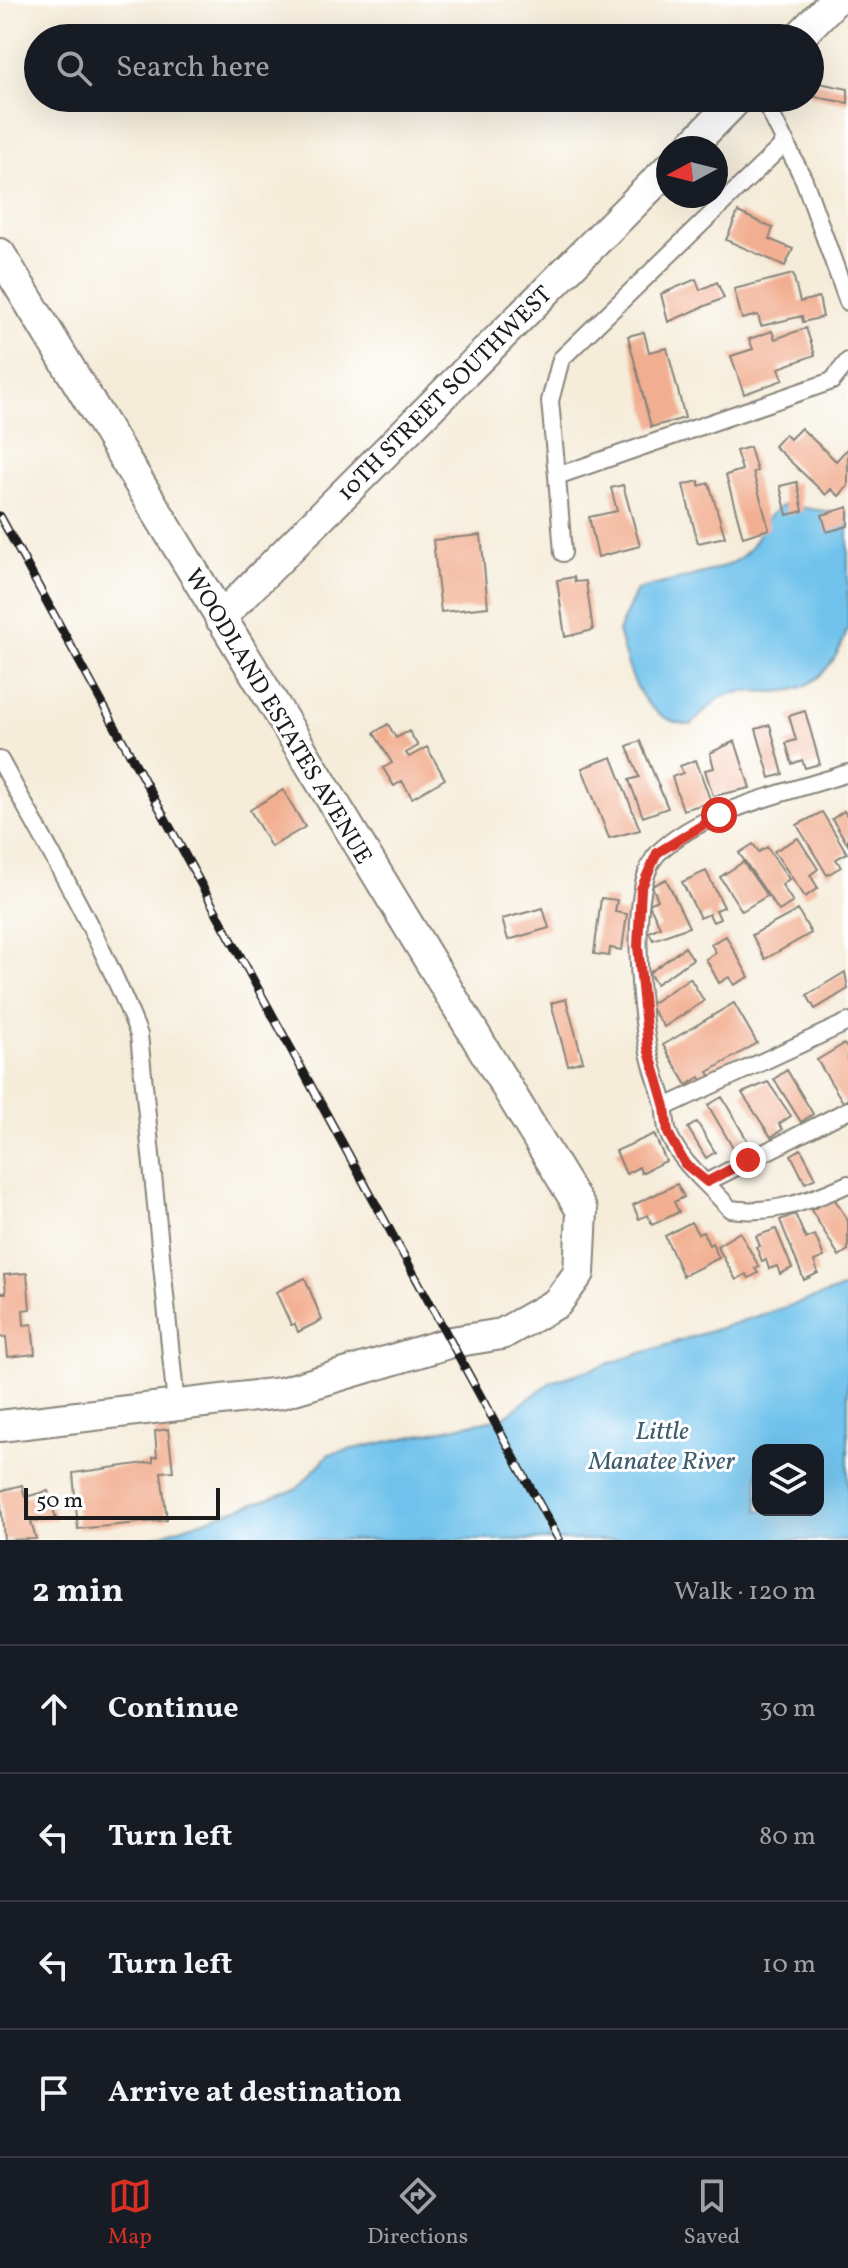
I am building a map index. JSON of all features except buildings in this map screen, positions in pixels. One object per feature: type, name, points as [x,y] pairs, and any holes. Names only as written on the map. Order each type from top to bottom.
[{"type":"street","points":[[812,24],[835,0]]},
{"type":"street","points":[[701,136],[724,112]]},
{"type":"street","name":"10TH STREET SOUTHWEST","points":[[220,618],[656,181]]},
{"type":"street","name":"WOODLAND ESTATES AVENUE","points":[[0,254],[582,1211],[579,1273],[557,1303],[502,1334],[452,1342],[281,1393],[176,1405]]},
{"type":"street","points":[[0,1426],[176,1405]]},
{"type":"lane","points":[[770,112],[841,261],[848,302]]},
{"type":"lane","points":[[563,553],[550,401],[561,359],[786,142]]},
{"type":"lane","points":[[557,476],[832,381],[848,361]]},
{"type":"lane","points":[[0,760],[90,927],[139,1035],[176,1405]]},
{"type":"lane","points":[[848,773],[719,815],[657,853],[641,889],[638,946],[648,1048],[665,1107],[668,1133],[685,1164],[707,1182],[730,1209],[754,1212],[806,1203],[848,1184]]},
{"type":"lane","points":[[665,1107],[848,1022]]},
{"type":"lane","points":[[707,1182],[848,1110]]},
{"type":"water","points":[[783,505],[848,514],[848,627],[841,647],[821,674],[793,690],[741,692],[724,696],[710,705],[691,725],[660,715],[640,693],[633,679],[618,631],[637,590],[732,563],[747,551],[769,517]]},
{"type":"water","name":"Little Manatee River","points":[[848,1287],[848,1540],[144,1540],[297,1489],[329,1454],[504,1417],[551,1382]]},
{"type":"railway","points":[[0,516],[559,1540]]},
{"type":"route","points":[[719,815],[657,853],[641,889],[638,946],[643,1006],[648,1048],[665,1107],[668,1133],[685,1164],[707,1182],[748,1160]]}]
